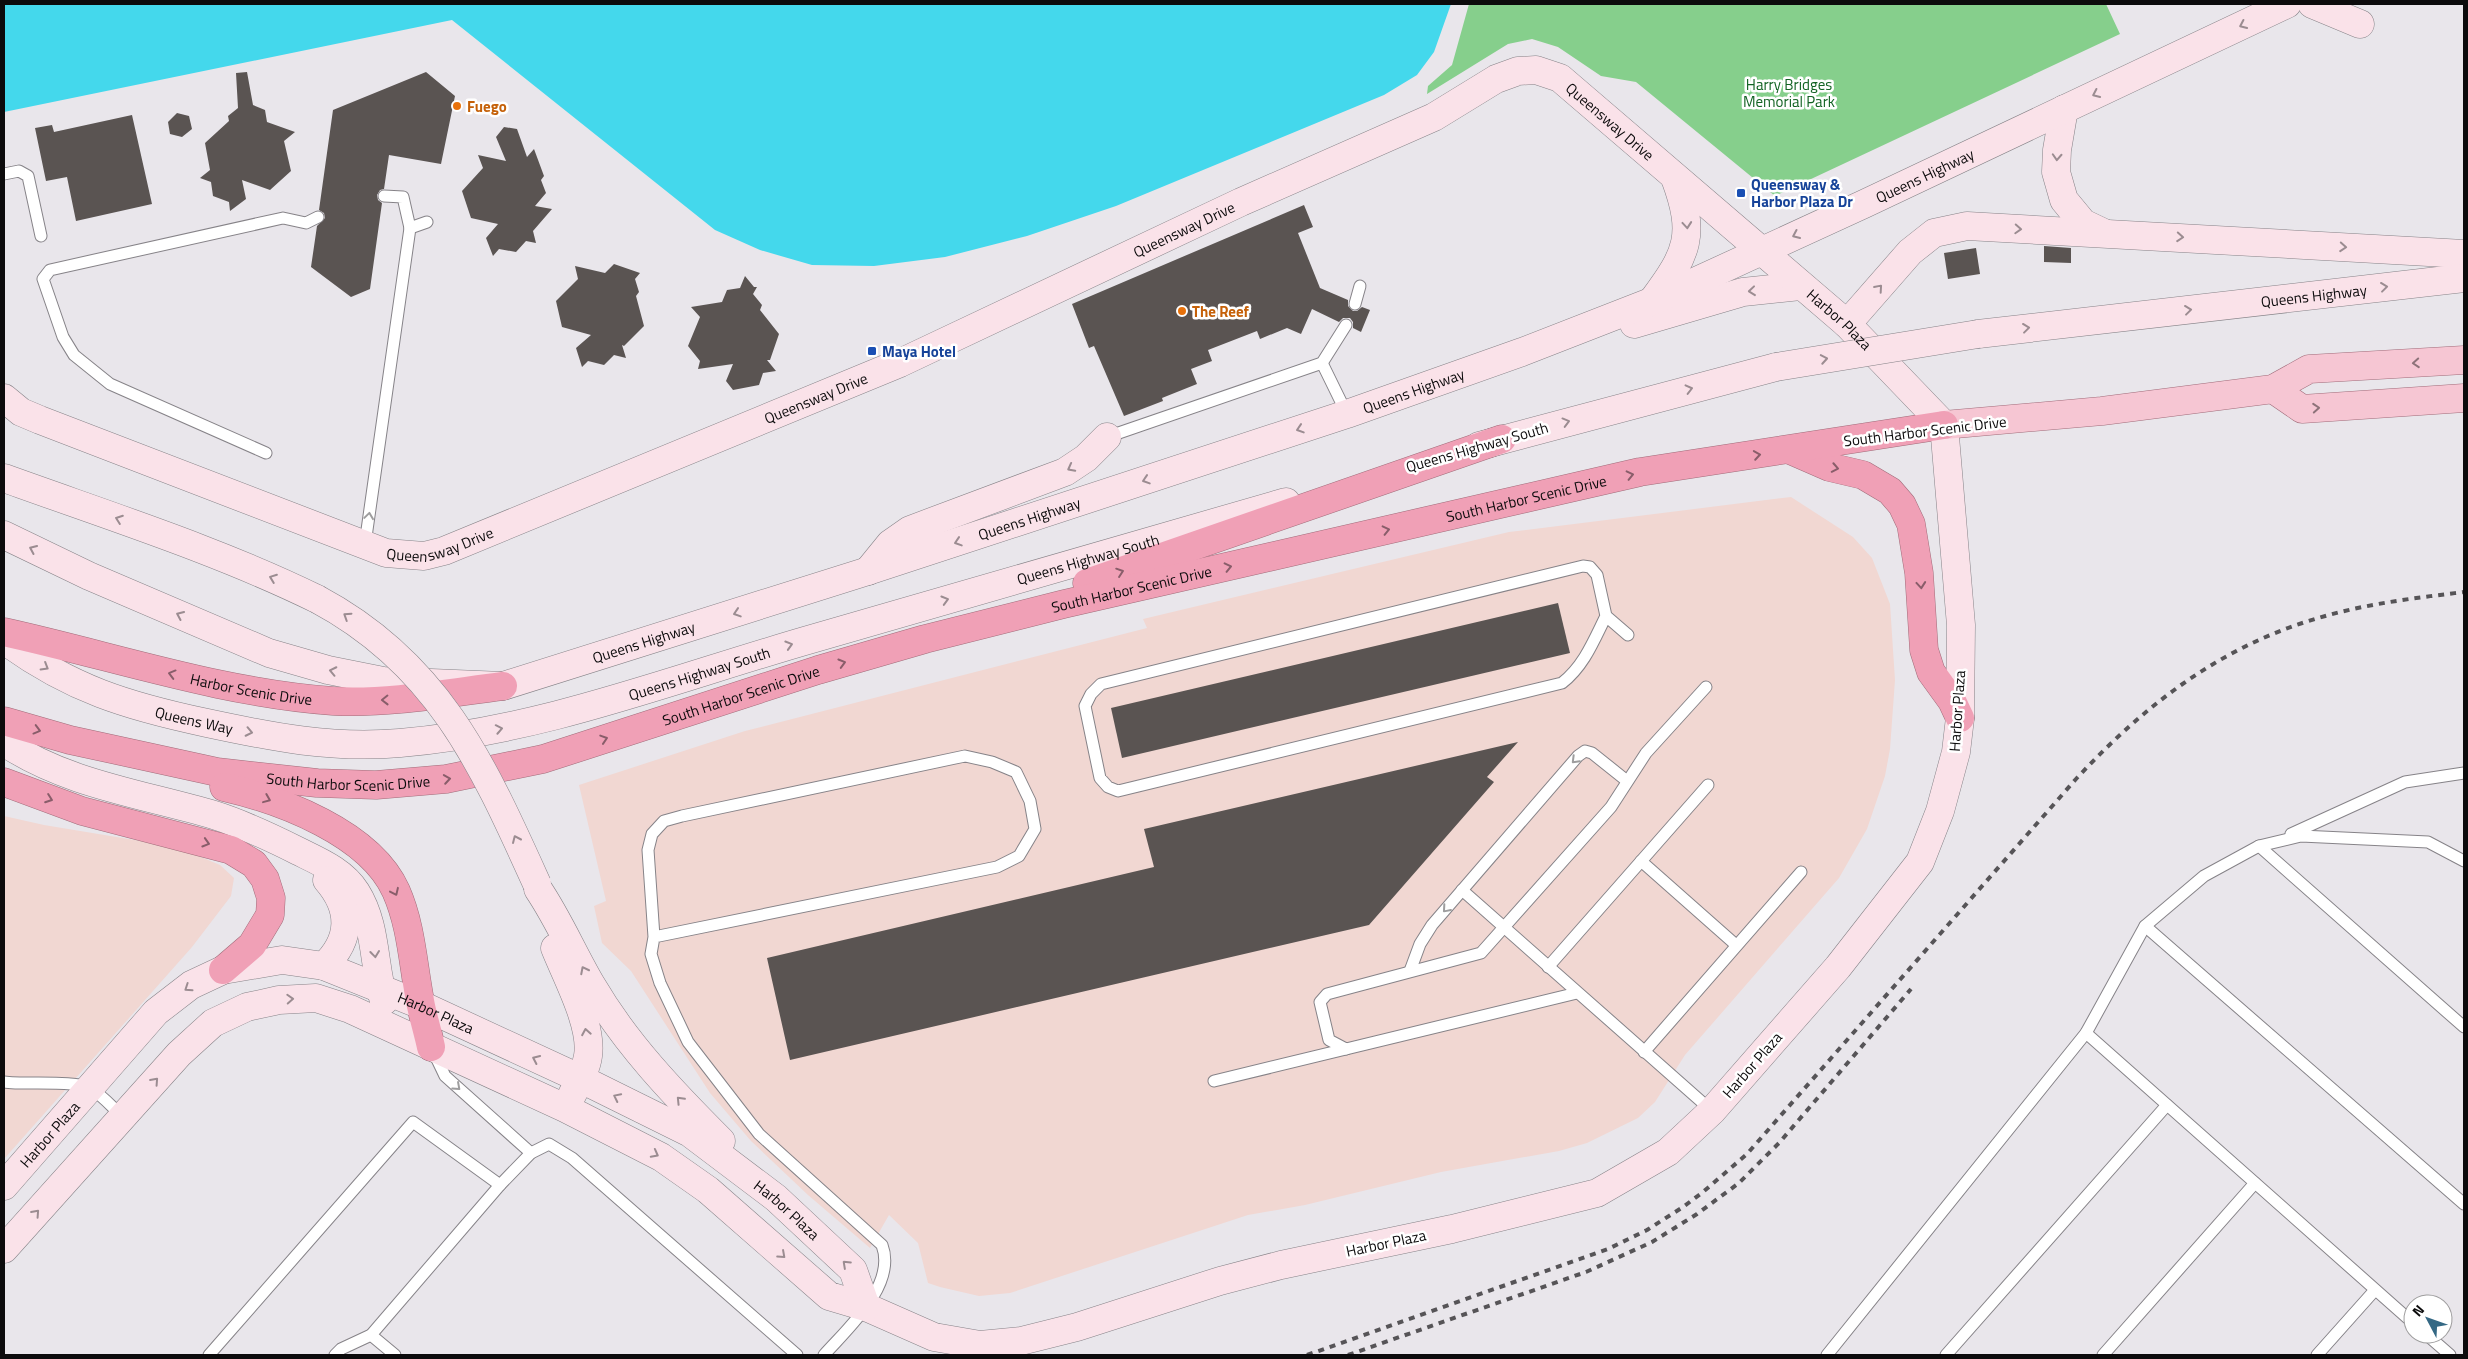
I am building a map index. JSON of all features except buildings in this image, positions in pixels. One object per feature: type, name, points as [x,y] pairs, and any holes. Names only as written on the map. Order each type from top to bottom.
[{"type":"highway","name":"South Harbor Scenic Drive","points":[[4,721],[70,740],[217,772],[317,783],[376,785],[446,779],[543,759],[818,670],[925,639],[1064,604],[1640,472],[1944,425]]},
{"type":"highway","points":[[925,639],[1502,439]]},
{"type":"highway","points":[[1790,450],[1821,464],[1864,475],[1890,491],[1902,505],[1911,524],[1919,573],[1924,650],[1931,672],[1952,701],[1960,718]]},
{"type":"highway","name":"Harbor Scenic Drive","points":[[4,632],[182,676],[289,696],[334,701],[397,700],[503,686]]},
{"type":"highway","points":[[70,740],[158,772],[254,794],[323,823],[353,842],[370,856],[395,889],[404,914],[431,1047]]},
{"type":"highway","points":[[4,782],[82,810],[231,850],[254,864],[265,879],[271,898],[270,915],[252,945],[224,970]]},
{"type":"main road","name":"Queens Highway","points":[[4,535],[89,576],[269,653],[328,670],[383,681],[503,686],[868,571],[1346,414],[1522,352],[1653,301],[2288,4]]},
{"type":"main road","points":[[2312,4],[2360,24]]},
{"type":"main road","name":"Queensway Drive","points":[[4,398],[21,412],[40,420],[386,553],[424,556],[444,551],[900,362],[1241,202],[1434,117],[1496,79],[1518,71],[1536,70],[1560,78],[1760,251]]},
{"type":"main road","points":[[2064,109],[2057,150],[2056,172],[2064,200],[2082,223],[2105,233]]},
{"type":"main road","points":[[1653,301],[1670,277],[1685,247],[1688,236],[1683,200],[1675,178]]},
{"type":"main road","points":[[1847,324],[1910,252],[1934,233],[1967,226],[2464,254]]},
{"type":"main road","name":"Harbor Plaza","points":[[4,1249],[179,1054],[213,1023],[247,1007],[279,1000],[316,998],[350,1009],[565,1108],[661,1157],[708,1190],[829,1296],[866,1307],[934,1337],[980,1345],[1021,1340],[1077,1327],[1220,1281],[1281,1265],[1452,1229],[1597,1193],[1668,1152],[1712,1111],[1838,967],[1920,862],[1949,782],[1960,718],[1961,625],[1944,425],[1847,324],[1760,251]]},
{"type":"main road","name":"Queens Highway","points":[[1776,367],[1978,334],[2464,278]]},
{"type":"main road","points":[[1429,385],[1743,292],[1800,286]]},
{"type":"main road","name":"South Harbor Scenic Drive","points":[[1944,425],[2102,411],[2274,389],[2309,369],[2464,360]]},
{"type":"main road","name":"Queens Highway South","points":[[398,743],[493,730],[556,717],[790,645],[1502,439],[1776,367]]},
{"type":"main road","points":[[2274,389],[2302,409],[2464,398]]},
{"type":"main road","points":[[868,571],[890,544],[910,530],[1065,472],[1086,458],[1108,437]]},
{"type":"main road","points":[[4,478],[165,536],[282,582],[346,614],[396,655],[448,712],[487,777],[537,886],[558,918],[591,986],[634,1048],[673,1093],[776,1198]]},
{"type":"main road","name":"Queens Way","points":[[4,640],[78,686],[128,705],[291,741],[398,743]]},
{"type":"main road","points":[[4,742],[52,769],[124,792],[215,816],[252,829],[323,863],[344,878],[356,892],[372,932],[380,987],[391,1028]]},
{"type":"main road","points":[[284,844],[323,876],[338,893],[344,908],[344,935],[340,948],[324,966]]},
{"type":"main road","points":[[537,886],[547,929],[584,1023],[588,1055],[580,1079],[565,1108]]},
{"type":"main road","name":"Harbor Plaza","points":[[4,1186],[156,1012],[191,985],[224,970],[282,960],[324,966],[380,987],[580,1079],[690,1133],[776,1198],[853,1270],[866,1307]]},
{"type":"lane","points":[[4,174],[19,171],[28,176],[41,236]]},
{"type":"lane","points":[[365,544],[410,228],[403,197],[384,196]]},
{"type":"lane","points":[[266,453],[110,384],[74,354],[63,336],[43,279],[50,270],[283,218],[306,223],[318,217]]},
{"type":"lane","points":[[410,228],[427,222]]},
{"type":"lane","points":[[1355,304],[1360,286]]},
{"type":"lane","points":[[1108,437],[1322,363],[1346,325]]},
{"type":"lane","points":[[1322,363],[1346,414]]},
{"type":"lane","points":[[1606,616],[1582,662],[1573,674],[1562,683],[1118,791],[1108,787],[1100,778],[1085,706],[1091,694],[1101,684],[1583,566],[1590,567],[1597,574],[1606,616],[1628,635]]},
{"type":"lane","points":[[1346,1049],[1329,1040],[1320,1002],[1327,994],[1481,953],[1503,926],[1611,807],[1646,753],[1706,687]]},
{"type":"lane","points":[[1410,972],[1420,944],[1432,925],[1578,756],[1585,752],[1592,753],[1627,782]]},
{"type":"lane","points":[[654,937],[997,867],[1019,856],[1035,830],[1030,801],[1016,772],[992,762],[965,756],[664,821],[652,834],[648,850],[654,937],[651,954],[660,983],[688,1042],[759,1134],[882,1245],[887,1258],[882,1278],[866,1307],[824,1355]]},
{"type":"lane","points":[[1827,1355],[2086,1033],[2145,926],[2204,876],[2264,845],[2405,782],[2464,773]]},
{"type":"lane","points":[[1548,967],[1708,785]]},
{"type":"lane","points":[[2264,845],[2301,836],[2428,842],[2464,861]]},
{"type":"lane","points":[[2264,845],[2464,1027]]},
{"type":"lane","points":[[1641,861],[1736,945]]},
{"type":"lane","points":[[1644,1052],[1801,872]]},
{"type":"lane","points":[[1462,890],[1712,1111]]},
{"type":"lane","points":[[2145,926],[2464,1204]]},
{"type":"lane","points":[[1214,1081],[1577,993]]},
{"type":"lane","points":[[2086,1033],[2403,1314]]},
{"type":"lane","points":[[431,1047],[445,1076],[530,1153]]},
{"type":"lane","points":[[4,1082],[24,1085],[47,1083],[90,1088],[123,1117]]},
{"type":"lane","points":[[1946,1355],[2167,1105]]},
{"type":"lane","points":[[208,1355],[414,1122],[500,1185]]},
{"type":"lane","points":[[335,1355],[341,1348],[371,1335],[500,1185],[530,1153],[549,1144],[572,1158],[797,1355]]},
{"type":"lane","points":[[2103,1355],[2255,1183]]},
{"type":"lane","points":[[2317,1355],[2375,1290]]},
{"type":"lane","points":[[371,1335],[394,1355]]},
{"type":"lane","points":[[2437,1344],[2450,1355]]},
{"type":"shaded area","points":[[1791,497],[1853,537],[1872,558],[1890,604],[1895,680],[1890,749],[1885,776],[1867,829],[1839,878],[1685,1055],[1655,1102],[1638,1118],[1587,1143],[1559,1151],[1441,1172],[1305,1205],[1248,1215],[1010,1293],[979,1296],[928,1283],[918,1243],[889,1215],[870,1248],[808,1195],[751,1141],[710,1093],[631,971],[602,943],[594,906],[606,901],[579,785],[745,731],[1147,628],[1143,619],[1509,532]]},
{"type":"shaded area","points":[[4,816],[44,825],[177,847],[220,865],[234,878],[231,896],[192,947],[4,1159]]},
{"type":"green space","name":"Harry Bridges Memorial Park","points":[[1469,4],[2106,4],[2120,34],[1775,196],[1636,82],[1601,76],[1558,47],[1532,39],[1508,44],[1427,94],[1428,86],[1452,65]]},
{"type":"water","points":[[4,4],[1451,4],[1434,52],[1417,75],[1384,95],[1116,206],[1027,236],[945,257],[874,266],[812,265],[760,250],[715,230],[452,20],[4,112]]},
{"type":"railway","points":[[1307,1355],[1608,1249],[1647,1230],[1683,1207],[1747,1154],[2076,779],[2128,727],[2156,704],[2185,682],[2215,663],[2246,646],[2280,631],[2315,619],[2370,605],[2464,592]]},
{"type":"railway","points":[[1348,1355],[1586,1272],[1652,1242],[1697,1214],[1739,1183],[1779,1143],[1911,989]]},
{"type":"place","name":"Fuego","points":[[457,106]]},
{"type":"place","name":"Queensway & Harbor Plaza Dr","points":[[1741,193]]},
{"type":"place","name":"The Reef","points":[[1182,311]]},
{"type":"place","name":"Maya Hotel","points":[[872,351]]}]
